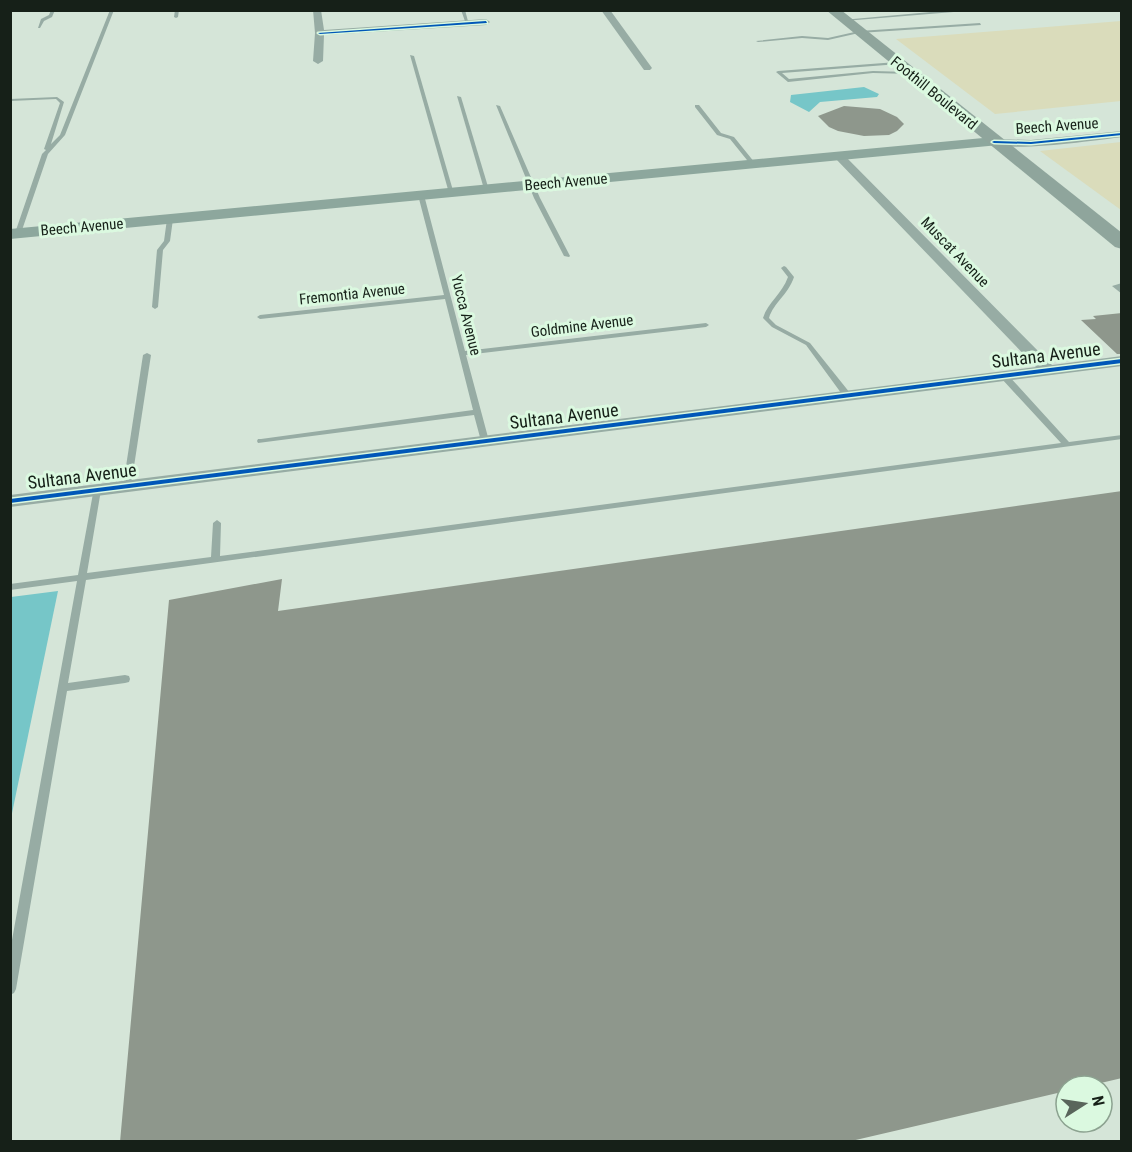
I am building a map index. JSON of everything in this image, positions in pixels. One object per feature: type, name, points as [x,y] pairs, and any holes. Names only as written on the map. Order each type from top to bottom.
[{"type":"main road","name":"Foothill Boulevard","points":[[840,22],[859,32],[1122,243]]},
{"type":"main road","name":"Beech Avenue","points":[[14,233],[994,142]]},
{"type":"street","points":[[318,10],[320,33],[318,61]]},
{"type":"street","points":[[604,10],[647,68]]},
{"type":"street","points":[[320,33],[486,22]]},
{"type":"street","name":"Beech Avenue","points":[[994,142],[1031,143],[1122,135]]},
{"type":"street","name":"Muscat Avenue","points":[[839,156],[1047,370]]},
{"type":"street","name":"Sultana Avenue","points":[[10,501],[1122,361]]},
{"type":"lane","points":[[39,27],[42,20],[51,16],[53,10]]},
{"type":"lane","points":[[45,154],[62,135],[112,10]]},
{"type":"lane","points":[[176,17],[177,10]]},
{"type":"lane","points":[[463,10],[468,24]]},
{"type":"lane","points":[[758,41],[828,39],[840,22],[976,10]]},
{"type":"lane","points":[[859,32],[980,24]]},
{"type":"lane","points":[[412,56],[452,193]]},
{"type":"lane","points":[[903,68],[788,81],[778,72],[903,68]]},
{"type":"lane","points":[[459,97],[487,189]]},
{"type":"lane","points":[[10,100],[57,98],[62,103],[14,233]]},
{"type":"lane","points":[[498,106],[532,185],[567,256]]},
{"type":"lane","points":[[697,106],[719,134],[732,138],[753,164]]},
{"type":"lane","name":"Yucca Avenue","points":[[421,195],[485,441]]},
{"type":"lane","points":[[155,307],[160,250],[167,241],[170,219]]},
{"type":"lane","points":[[784,268],[791,278],[788,290],[767,310],[766,318],[774,326],[808,344],[847,396]]},
{"type":"lane","points":[[1122,285],[1115,286],[1122,292]]},
{"type":"lane","name":"Fremontia Avenue","points":[[260,317],[447,297]]},
{"type":"lane","name":"Goldmine Avenue","points":[[462,353],[706,325]]},
{"type":"lane","points":[[126,486],[147,355]]},
{"type":"lane","points":[[1004,376],[1067,444]]},
{"type":"lane","points":[[261,441],[477,412]]},
{"type":"lane","points":[[10,587],[1122,437]]},
{"type":"lane","points":[[10,989],[97,490]]},
{"type":"lane","points":[[215,560],[217,523]]},
{"type":"lane","points":[[64,687],[125,679]]},
{"type":"green space","points":[[1121,21],[1121,101],[995,114],[896,39]]},
{"type":"green space","points":[[1121,142],[1121,210],[1040,151]]},
{"type":"water","points":[[864,87],[879,94],[877,97],[820,102],[809,112],[790,102],[791,95]]},
{"type":"water","points":[[58,591],[11,818],[11,597]]},
{"type":"building","points":[[844,106],[880,109],[897,117],[904,124],[889,135],[864,136],[838,131],[829,127],[818,116]]},
{"type":"building","points":[[1122,313],[1122,354],[1117,354],[1081,320],[1096,319],[1093,316]]},
{"type":"building","points":[[1122,491],[1122,1078],[1114,1080],[1114,1074],[1054,1074],[1054,1094],[847,1142],[120,1142],[169,600],[282,579],[278,611]]},
{"type":"cycle path","points":[[320,33],[486,22]]},
{"type":"cycle path","points":[[994,142],[1031,143],[1122,134]]},
{"type":"cycle path","points":[[10,501],[1122,361]]}]
